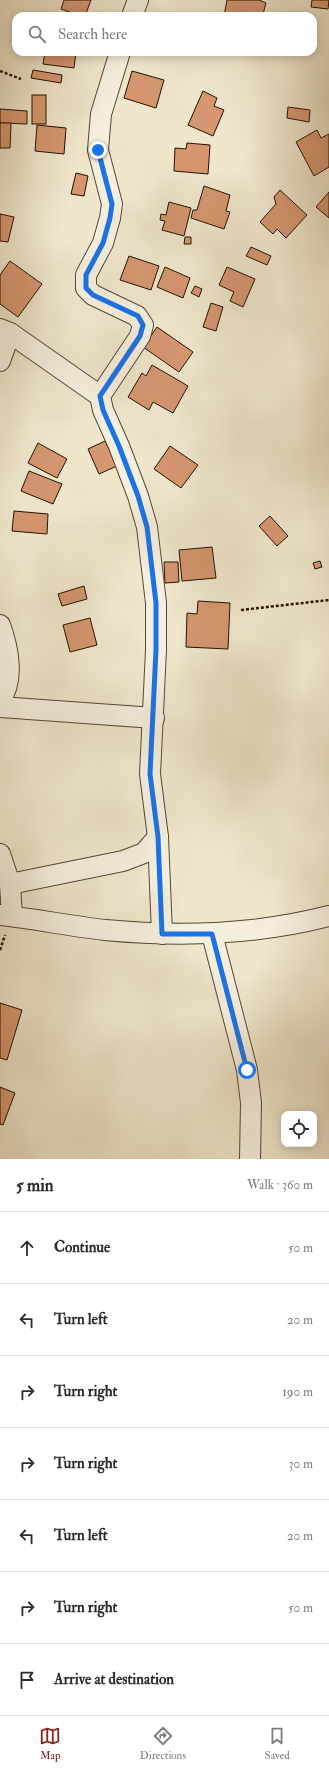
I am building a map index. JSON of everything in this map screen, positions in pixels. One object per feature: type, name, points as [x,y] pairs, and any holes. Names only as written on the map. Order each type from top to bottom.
[{"type":"street","points":[[134,12],[138,0]]},
{"type":"street","points":[[100,396],[140,336],[143,325],[138,316],[93,295],[86,288],[86,275],[103,243],[112,204],[98,150],[101,114],[119,56]]},
{"type":"street","points":[[0,361],[5,331],[100,396],[103,410],[119,446],[138,496],[147,527],[156,603],[154,718],[150,774],[158,837],[162,934]]},
{"type":"street","points":[[0,625],[8,660],[9,679],[4,695],[0,700]]},
{"type":"street","points":[[0,707],[154,718]]},
{"type":"street","points":[[10,884],[124,861],[144,853],[158,837]]},
{"type":"street","points":[[0,854],[10,884],[6,915],[105,930],[162,934],[212,934],[256,930],[329,916]]},
{"type":"street","points":[[212,934],[247,1070],[251,1103],[250,1159]]},
{"type":"path","points":[[0,71],[21,79]]},
{"type":"path","points":[[241,610],[329,600]]},
{"type":"building","points":[[64,0],[91,0],[86,12],[69,12],[61,9]]},
{"type":"building","points":[[227,0],[259,0],[266,3],[264,12],[225,12]]},
{"type":"building","points":[[312,0],[329,0],[328,9],[311,7]]},
{"type":"building","points":[[44,56],[76,56],[74,68],[43,64]]},
{"type":"building","points":[[33,70],[62,75],[61,83],[31,78]]},
{"type":"building","points":[[132,71],[164,80],[156,108],[124,98]]},
{"type":"building","points":[[203,91],[217,98],[214,106],[224,110],[213,136],[188,125]]},
{"type":"building","points":[[32,95],[46,95],[46,124],[32,124]]},
{"type":"building","points":[[288,107],[310,110],[309,122],[287,118]]},
{"type":"building","points":[[0,109],[27,111],[27,124],[0,123]]},
{"type":"building","points":[[0,123],[11,123],[10,148],[0,148]]},
{"type":"building","points":[[37,125],[66,128],[64,154],[35,151]]},
{"type":"building","points":[[317,130],[321,138],[329,134],[329,167],[314,176],[296,142]]},
{"type":"building","points":[[187,143],[210,145],[208,174],[174,171],[175,148],[186,149]]},
{"type":"building","points":[[76,173],[88,176],[84,196],[71,194]]},
{"type":"building","points":[[204,186],[230,195],[226,211],[230,212],[224,229],[191,218],[193,210],[197,210]]},
{"type":"building","points":[[280,190],[307,215],[286,238],[277,229],[273,234],[260,222],[276,204],[274,197]]},
{"type":"building","points":[[329,192],[329,218],[316,207]]},
{"type":"building","points":[[169,202],[191,208],[184,236],[162,230],[165,221],[160,220],[161,214],[166,215]]},
{"type":"building","points":[[0,214],[14,217],[8,242],[0,241]]},
{"type":"building","points":[[185,237],[191,237],[191,244],[184,244]]},
{"type":"building","points":[[251,247],[271,256],[267,265],[246,256]]},
{"type":"building","points":[[129,256],[159,266],[151,290],[120,280]]},
{"type":"building","points":[[10,261],[42,284],[18,317],[0,304],[0,275]]},
{"type":"building","points":[[165,267],[190,278],[183,298],[157,287]]},
{"type":"building","points":[[227,267],[255,279],[243,307],[230,301],[234,292],[219,285]]},
{"type":"building","points":[[195,286],[202,289],[199,297],[191,293]]},
{"type":"building","points":[[211,303],[223,307],[216,331],[203,327]]},
{"type":"building","points":[[157,327],[193,352],[179,372],[143,347]]},
{"type":"building","points":[[152,365],[188,386],[173,413],[153,402],[149,410],[128,397],[142,373],[146,376]]},
{"type":"building","points":[[105,441],[117,466],[99,474],[88,449]]},
{"type":"building","points":[[38,443],[67,459],[57,478],[28,463]]},
{"type":"building","points":[[170,446],[198,465],[181,488],[154,469]]},
{"type":"building","points":[[29,471],[62,484],[53,504],[21,491]]},
{"type":"building","points":[[14,511],[48,514],[47,534],[12,531]]},
{"type":"building","points":[[270,516],[288,536],[277,546],[259,526]]},
{"type":"building","points":[[212,547],[216,578],[182,581],[179,550]]},
{"type":"building","points":[[320,561],[322,567],[315,569],[313,563]]},
{"type":"building","points":[[164,562],[178,562],[179,582],[165,583]]},
{"type":"building","points":[[84,586],[87,599],[62,606],[58,594]]},
{"type":"building","points":[[198,601],[230,603],[228,649],[186,647],[187,613],[197,614]]},
{"type":"building","points":[[90,618],[97,645],[70,652],[63,625]]},
{"type":"building","points":[[0,1003],[22,1010],[7,1060],[0,1058]]},
{"type":"building","points":[[0,1087],[15,1093],[3,1125],[0,1124]]},
{"type":"route","points":[[98,150],[112,204],[103,243],[86,275],[86,288],[93,295],[138,316],[143,325],[140,336],[100,396],[103,410],[119,446],[138,496],[147,527],[156,603],[154,718],[150,774],[158,837],[162,934],[212,934],[247,1070]]}]
